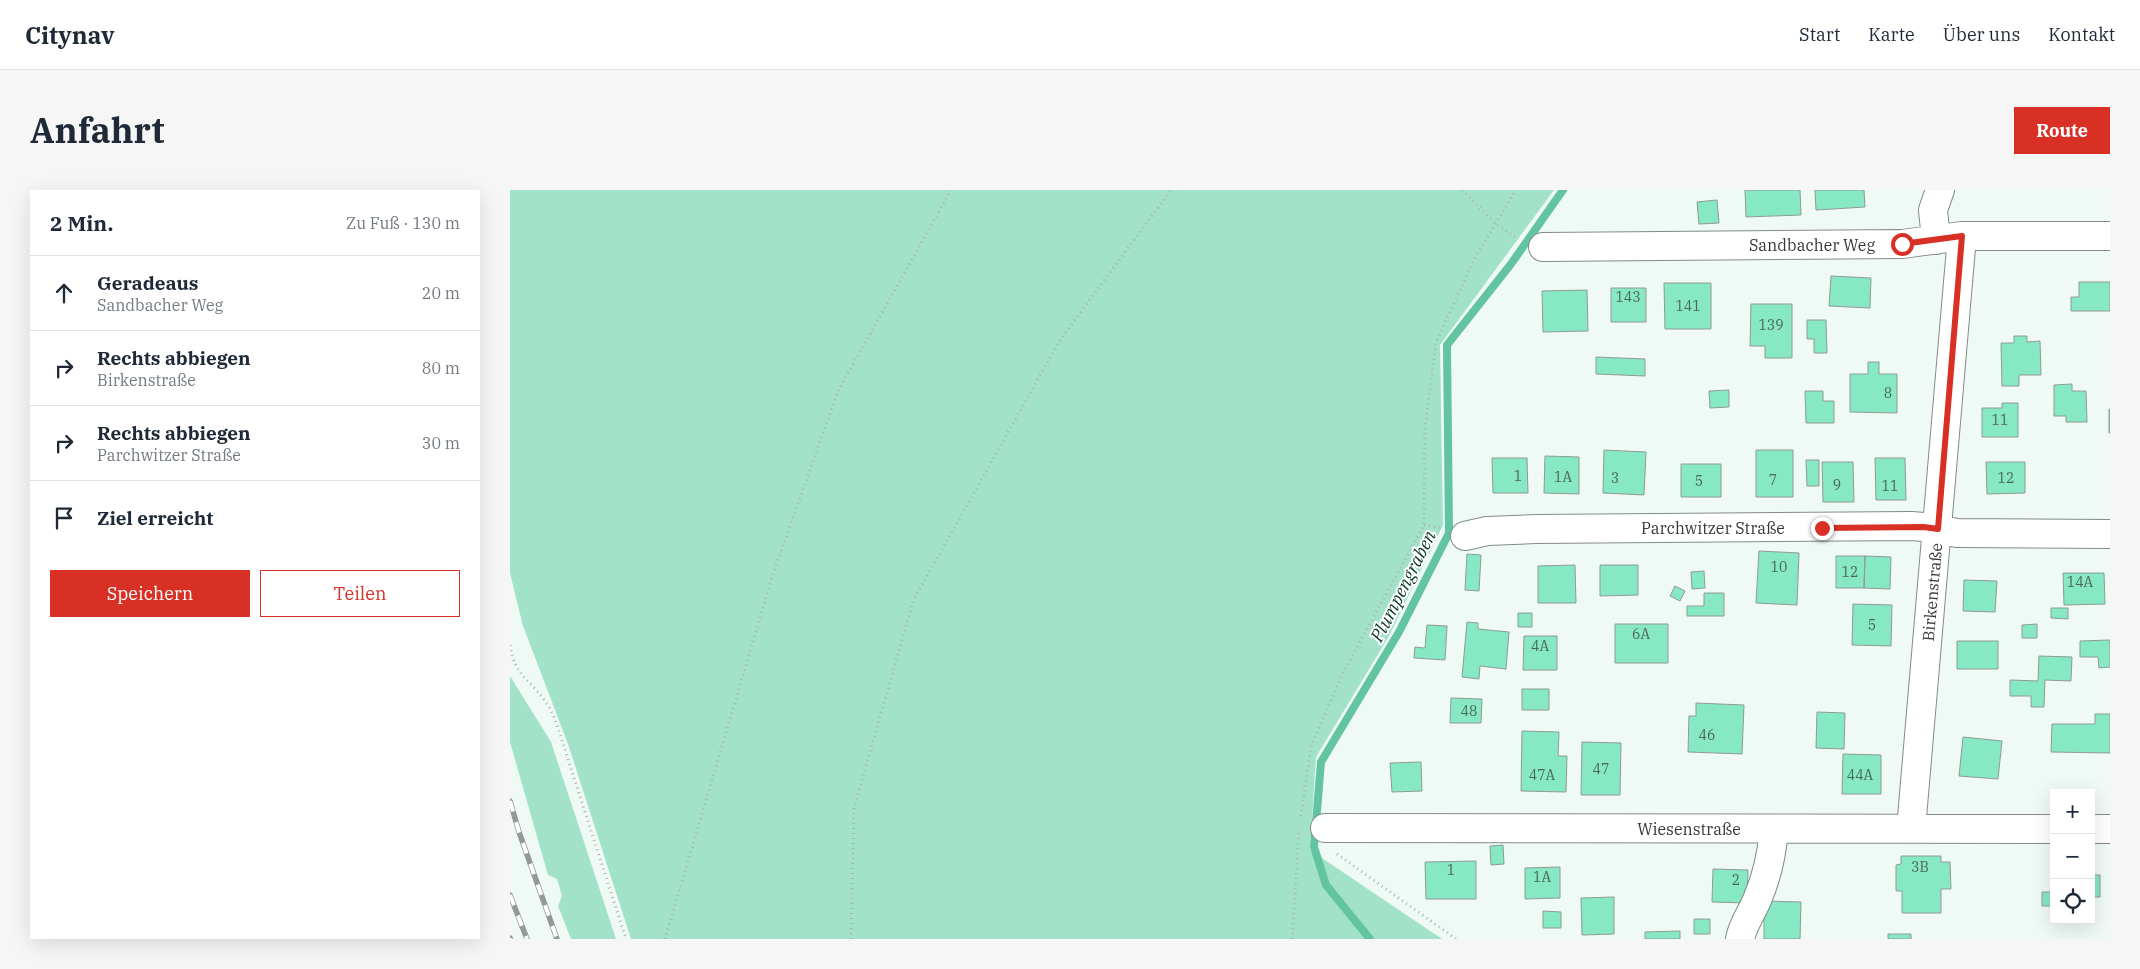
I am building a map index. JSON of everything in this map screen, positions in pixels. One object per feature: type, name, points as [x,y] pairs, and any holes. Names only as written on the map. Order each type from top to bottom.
[{"type":"street","points":[[1936,240],[1933,210],[1940,190]]},
{"type":"street","name":"Sandbacher Weg","points":[[1532,244],[1902,244],[1962,236],[2110,236]]},
{"type":"street","name":"Birkenstraße","points":[[1912,829],[1962,236]]},
{"type":"street","name":"Parchwitzer Straße","points":[[1466,536],[1487,531],[1902,526],[1938,529],[1957,533],[2110,534]]},
{"type":"street","name":"Wiesenstraße","points":[[1308,825],[2050,829]]},
{"type":"street","points":[[1740,939],[1743,926],[1756,902],[1767,873],[1774,829]]},
{"type":"street","points":[[2095,829],[2110,829]]},
{"type":"path","points":[[665,939],[773,574],[838,391],[951,190]]},
{"type":"path","points":[[851,939],[854,808],[913,601],[1060,340],[1171,190]]},
{"type":"path","points":[[1462,190],[1495,223],[1532,244]]},
{"type":"path","points":[[1292,939],[1308,825],[1311,746],[1343,673],[1424,524],[1425,428],[1436,342],[1475,258],[1516,190]]},
{"type":"path","points":[[1424,524],[1434,526]]},
{"type":"path","points":[[510,645],[512,659],[521,676],[545,700],[556,722],[626,939]]},
{"type":"path","points":[[1308,825],[1338,857],[1456,939]]},
{"type":"green space","points":[[510,190],[1554,190],[1440,345],[1443,525],[1389,636],[1316,757],[1310,850],[1442,939],[631,939],[568,744],[523,626],[510,573]]},
{"type":"green space","points":[[510,676],[551,742],[616,939],[571,939],[558,906],[562,896],[557,879],[548,875],[510,742]]},
{"type":"building","points":[[1745,190],[1800,190],[1801,215],[1746,217]]},
{"type":"building","points":[[1815,190],[1864,190],[1865,207],[1816,210]]},
{"type":"building","points":[[1717,200],[1719,223],[1699,224],[1697,202]]},
{"type":"building","points":[[1831,276],[1871,278],[1870,308],[1829,306]]},
{"type":"building","points":[[2079,282],[2110,282],[2110,311],[2071,311],[2071,297],[2079,297]]},
{"type":"building","points":[[1664,283],[1711,283],[1711,329],[1665,329]]},
{"type":"building","points":[[1611,288],[1646,288],[1646,322],[1611,322]]},
{"type":"building","points":[[1587,290],[1588,331],[1543,332],[1542,291]]},
{"type":"building","points":[[1751,304],[1792,304],[1792,358],[1765,358],[1765,346],[1750,346]]},
{"type":"building","points":[[1807,320],[1826,320],[1827,353],[1814,353],[1814,339],[1807,339]]},
{"type":"building","points":[[2014,336],[2027,336],[2027,342],[2040,341],[2041,375],[2019,375],[2019,386],[2002,386],[2001,343],[2014,343]]},
{"type":"building","points":[[1596,357],[1645,359],[1645,376],[1596,374]]},
{"type":"building","points":[[1868,362],[1879,362],[1879,374],[1897,374],[1897,413],[1850,412],[1850,374],[1868,374]]},
{"type":"building","points":[[2072,384],[2072,391],[2086,391],[2087,422],[2066,422],[2066,416],[2054,416],[2054,385]]},
{"type":"building","points":[[1729,390],[1729,407],[1710,408],[1709,391]]},
{"type":"building","points":[[1805,391],[1823,391],[1823,401],[1834,401],[1834,423],[1806,423]]},
{"type":"building","points":[[2002,403],[2018,403],[2018,437],[1982,437],[1982,408],[2002,408]]},
{"type":"building","points":[[2110,409],[2110,433],[2109,433]]},
{"type":"building","points":[[1604,450],[1646,452],[1644,495],[1603,493]]},
{"type":"building","points":[[1756,450],[1793,450],[1793,497],[1756,497]]},
{"type":"building","points":[[1545,456],[1579,457],[1579,494],[1544,493]]},
{"type":"building","points":[[1492,458],[1527,458],[1528,493],[1493,493]]},
{"type":"building","points":[[1875,458],[1905,458],[1906,500],[1876,500]]},
{"type":"building","points":[[1806,460],[1819,460],[1819,486],[1807,486]]},
{"type":"building","points":[[1822,462],[1853,462],[1854,502],[1823,502]]},
{"type":"building","points":[[1986,462],[2025,462],[2025,493],[1987,494]]},
{"type":"building","points":[[1681,464],[1721,464],[1721,497],[1681,497]]},
{"type":"building","points":[[1759,551],[1799,553],[1797,605],[1756,603]]},
{"type":"building","points":[[1467,554],[1481,555],[1479,591],[1465,590]]},
{"type":"building","points":[[1836,556],[1865,556],[1864,588],[1836,588]]},
{"type":"building","points":[[1865,556],[1891,557],[1890,589],[1864,588]]},
{"type":"building","points":[[1575,565],[1576,603],[1538,603],[1538,566]]},
{"type":"building","points":[[1600,565],[1638,565],[1638,595],[1600,596]]},
{"type":"building","points":[[1704,571],[1705,588],[1692,589],[1691,572]]},
{"type":"building","points":[[2063,573],[2104,573],[2105,604],[2064,605]]},
{"type":"building","points":[[1964,580],[1997,581],[1995,612],[1963,611]]},
{"type":"building","points":[[1675,586],[1685,591],[1680,601],[1670,596]]},
{"type":"building","points":[[1704,593],[1724,593],[1724,616],[1687,616],[1687,606],[1704,606]]},
{"type":"building","points":[[1853,604],[1892,605],[1891,646],[1852,645]]},
{"type":"building","points":[[2051,608],[2068,608],[2068,619],[2051,618]]},
{"type":"building","points":[[1518,613],[1532,613],[1532,627],[1518,627]]},
{"type":"building","points":[[1467,622],[1478,623],[1478,629],[1509,632],[1506,669],[1480,666],[1479,679],[1462,677]]},
{"type":"building","points":[[1615,624],[1668,624],[1668,663],[1615,663]]},
{"type":"building","points":[[2037,624],[2037,638],[2022,638],[2022,625]]},
{"type":"building","points":[[1427,625],[1447,626],[1445,660],[1414,658],[1415,647],[1425,648]]},
{"type":"building","points":[[1524,636],[1557,636],[1557,670],[1523,670]]},
{"type":"building","points":[[2110,640],[2110,667],[2099,668],[2098,657],[2080,657],[2080,641]]},
{"type":"building","points":[[1957,641],[1998,641],[1998,669],[1957,669]]},
{"type":"building","points":[[2039,656],[2072,657],[2071,681],[2045,680],[2044,707],[2031,707],[2031,696],[2010,696],[2010,680],[2038,681]]},
{"type":"building","points":[[1522,689],[1549,689],[1549,710],[1522,710]]},
{"type":"building","points":[[1451,698],[1482,699],[1481,723],[1450,723]]},
{"type":"building","points":[[1696,703],[1744,705],[1742,754],[1688,752],[1689,716],[1696,716]]},
{"type":"building","points":[[1817,712],[1845,713],[1844,749],[1816,748]]},
{"type":"building","points":[[2095,714],[2110,714],[2110,753],[2051,752],[2052,724],[2095,724]]},
{"type":"building","points":[[1522,731],[1559,732],[1558,756],[1567,756],[1566,792],[1521,791]]},
{"type":"building","points":[[1963,737],[2002,741],[1998,779],[1959,776]]},
{"type":"building","points":[[1582,742],[1621,743],[1620,795],[1581,795]]},
{"type":"building","points":[[1843,754],[1881,755],[1881,794],[1842,794]]},
{"type":"building","points":[[1421,762],[1422,791],[1392,792],[1390,763]]},
{"type":"building","points":[[1503,845],[1504,864],[1491,865],[1490,846]]},
{"type":"building","points":[[1901,856],[1941,856],[1941,862],[1950,862],[1951,889],[1941,889],[1941,913],[1902,913],[1902,891],[1896,891],[1896,865],[1901,864]]},
{"type":"building","points":[[1476,861],[1476,899],[1426,899],[1425,862]]},
{"type":"building","points":[[1560,867],[1560,898],[1525,899],[1525,868]]},
{"type":"building","points":[[1713,869],[1748,870],[1747,903],[1712,902]]},
{"type":"building","points":[[2095,875],[2100,875],[2100,897],[2095,897]]},
{"type":"building","points":[[2042,892],[2050,892],[2050,906],[2042,906]]},
{"type":"building","points":[[1614,897],[1614,934],[1582,935],[1581,898]]},
{"type":"building","points":[[1764,901],[1801,902],[1800,939],[1764,939]]},
{"type":"building","points":[[1543,911],[1561,912],[1561,928],[1543,928]]},
{"type":"building","points":[[1694,919],[1710,919],[1710,934],[1694,934]]},
{"type":"building","points":[[1680,931],[1680,939],[1645,939],[1645,932]]},
{"type":"building","points":[[1888,934],[1911,934],[1911,939],[1888,939]]},
{"type":"waterway","name":"Plumpengraben","points":[[1370,939],[1326,885],[1314,847],[1321,762],[1399,632],[1449,533],[1447,345],[1511,264],[1563,190]]},
{"type":"railway","points":[[510,801],[557,939]]},
{"type":"railway","points":[[510,895],[527,939]]},
{"type":"route","points":[[1822,528],[1924,527],[1938,529],[1962,236],[1902,244]]}]
